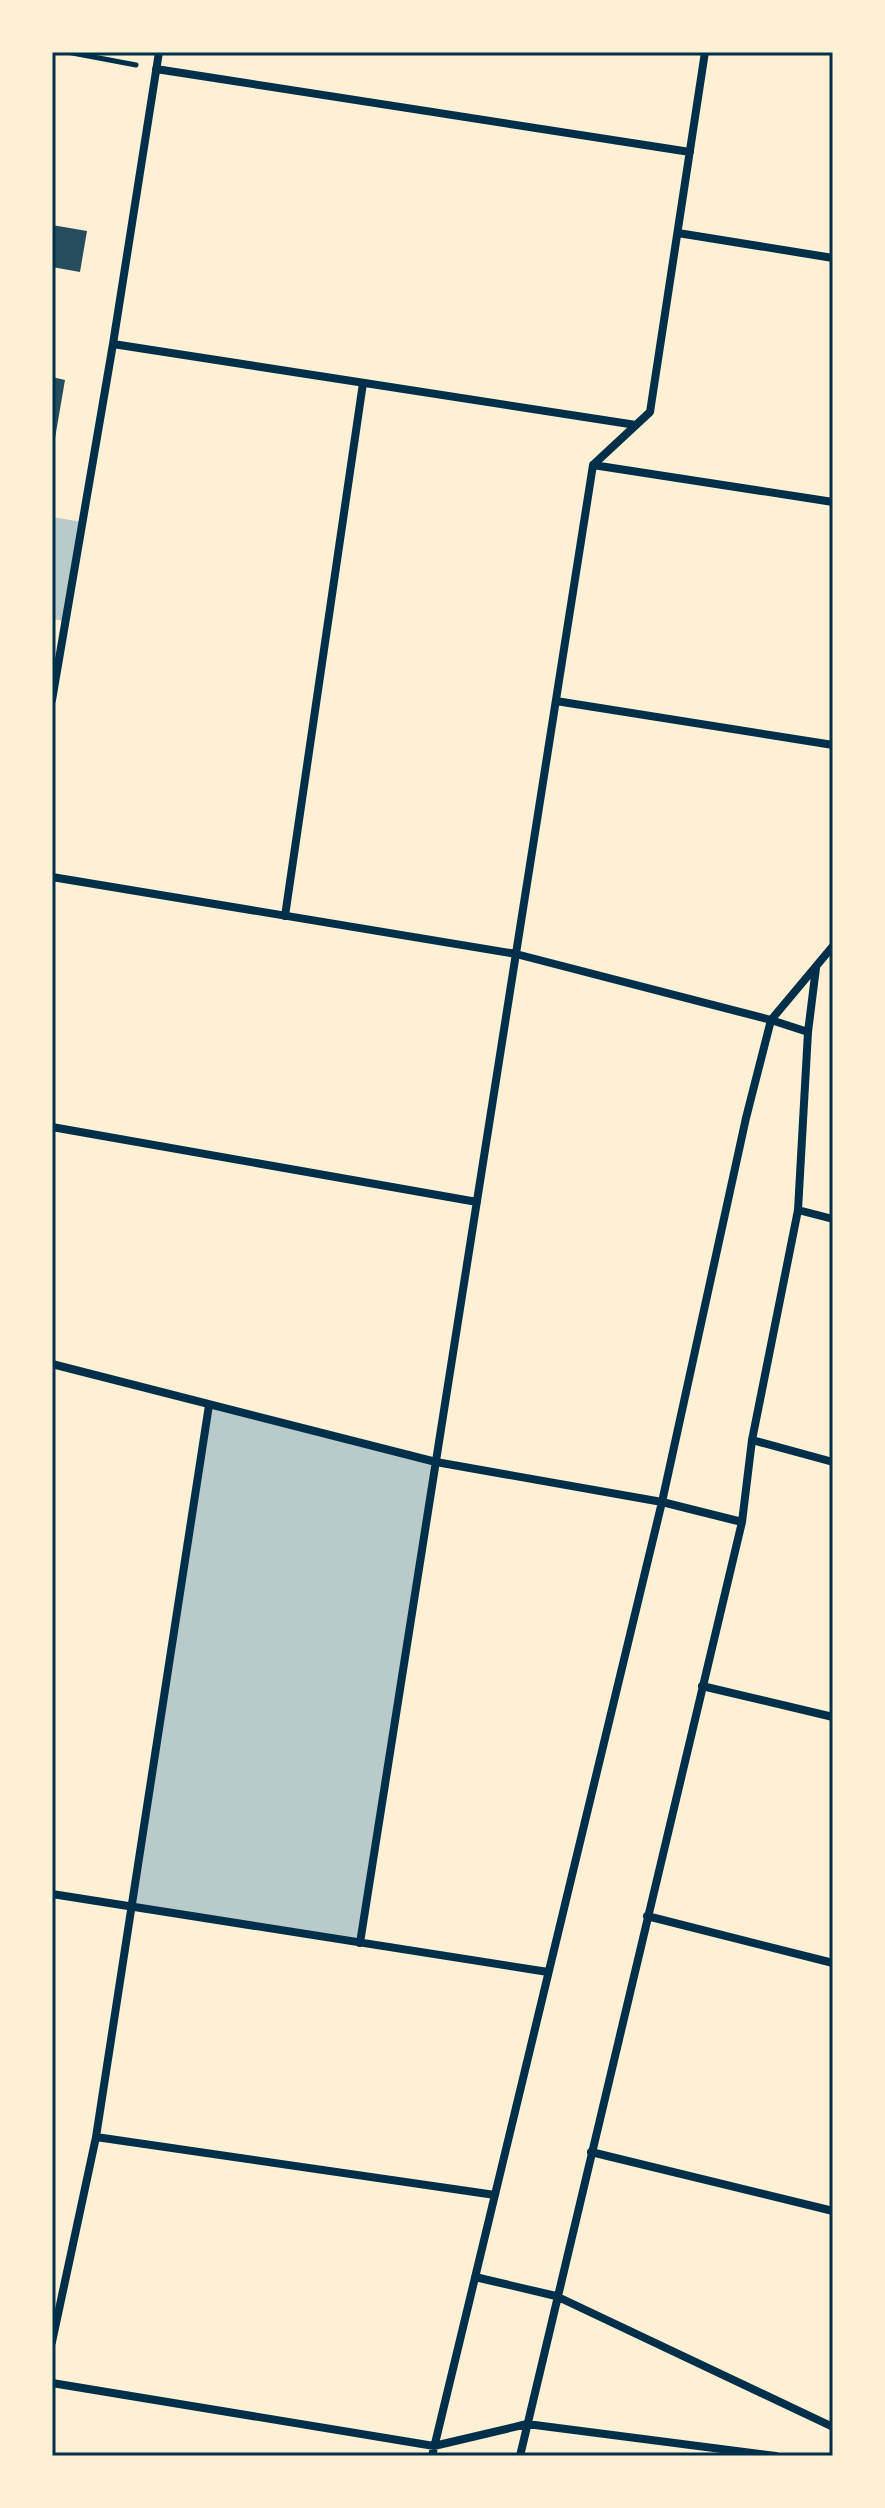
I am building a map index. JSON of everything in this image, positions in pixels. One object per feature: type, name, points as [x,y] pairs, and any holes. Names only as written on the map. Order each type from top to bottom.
[{"type":"street","points":[[52,700],[159,52]]},
{"type":"street","points":[[360,1943],[593,465],[650,412],[705,52]]},
{"type":"street","points":[[156,69],[690,152]]},
{"type":"street","points":[[678,233],[833,258]]},
{"type":"street","points":[[113,344],[636,425]]},
{"type":"street","points":[[285,916],[363,383]]},
{"type":"street","points":[[593,465],[833,502]]},
{"type":"street","points":[[556,701],[833,745]]},
{"type":"street","points":[[52,877],[516,954],[808,1032]]},
{"type":"street","points":[[433,2451],[662,1502],[746,1118],[771,1020],[833,946]]},
{"type":"street","points":[[520,2456],[742,1522],[752,1440],[798,1210],[808,1032],[816,967]]},
{"type":"street","points":[[52,1127],[477,1202]]},
{"type":"street","points":[[798,1210],[833,1219]]},
{"type":"street","points":[[52,1364],[436,1462],[662,1502],[742,1522]]},
{"type":"street","points":[[52,2342],[96,2137],[209,1405]]},
{"type":"street","points":[[752,1440],[833,1462]]},
{"type":"street","points":[[702,1686],[833,1717]]},
{"type":"street","points":[[52,1894],[548,1972]]},
{"type":"street","points":[[647,1916],[833,1963]]},
{"type":"street","points":[[96,2137],[495,2195]]},
{"type":"street","points":[[591,2152],[833,2211]]},
{"type":"street","points":[[475,2277],[556,2296],[833,2427]]},
{"type":"street","points":[[52,2383],[433,2451],[527,2424],[776,2456]]},
{"type":"path","points":[[67,52],[156,69]]},
{"type":"shaded area","points":[[52,517],[82,522],[65,621],[52,619]]},
{"type":"shaded area","points":[[209,1405],[436,1462],[360,1943],[133,1908]]},
{"type":"building","points":[[52,225],[87,231],[80,272],[52,267]]},
{"type":"building","points":[[52,377],[65,380],[54,444],[52,444]]}]
